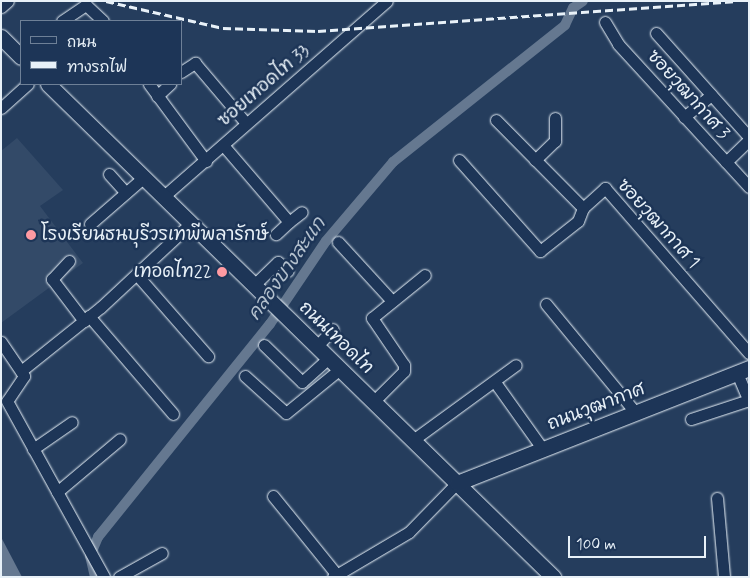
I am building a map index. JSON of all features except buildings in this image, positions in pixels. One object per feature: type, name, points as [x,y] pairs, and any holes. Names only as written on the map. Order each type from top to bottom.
[{"type":"main road","points":[[1,37],[20,55]]},
{"type":"main road","name":"ถนนเทอดไท","points":[[49,85],[374,400],[553,577]]},
{"type":"main road","name":"ถนนวุฒากาศ","points":[[457,483],[743,370]]},
{"type":"street","points":[[1,7],[8,1]]},
{"type":"street","name":"ซอยเทอดไท 33","points":[[164,196],[206,161],[245,122],[387,1]]},
{"type":"street","points":[[64,20],[86,5],[102,20]]},
{"type":"street","name":"ซอยวุฒากาศ 3","points":[[605,22],[684,117],[749,187]]},
{"type":"street","points":[[656,33],[749,138],[726,162]]},
{"type":"street","points":[[182,71],[195,63],[245,122]]},
{"type":"street","points":[[1,108],[27,85]]},
{"type":"street","points":[[150,85],[206,161]]},
{"type":"street","points":[[157,96],[169,85]]},
{"type":"street","points":[[684,117],[711,94]]},
{"type":"street","points":[[535,160],[556,141],[554,118]]},
{"type":"street","points":[[459,160],[540,251],[578,221],[583,208],[496,120]]},
{"type":"street","points":[[223,145],[289,222]]},
{"type":"street","points":[[108,174],[126,193]]},
{"type":"street","points":[[90,224],[144,177]]},
{"type":"street","name":"ซอยวุฒากาศ 1","points":[[583,208],[605,188],[749,353]]},
{"type":"street","points":[[276,234],[302,212]]},
{"type":"street","points":[[21,371],[137,275],[191,223]]},
{"type":"street","points":[[338,242],[392,301]]},
{"type":"street","points":[[69,261],[52,278],[86,319],[173,414]]},
{"type":"street","points":[[254,285],[278,262],[288,271]]},
{"type":"street","points":[[137,275],[208,356]]},
{"type":"street","points":[[374,400],[404,371],[371,319],[425,275]]},
{"type":"street","points":[[546,304],[635,412]]},
{"type":"street","points":[[317,346],[333,329]]},
{"type":"street","points":[[1,342],[24,378],[5,398],[104,577]]},
{"type":"street","points":[[264,345],[302,382],[334,363]]},
{"type":"street","points":[[245,376],[286,413],[334,363]]},
{"type":"street","points":[[413,440],[516,365]]},
{"type":"street","points":[[691,420],[749,400],[743,370]]},
{"type":"street","points":[[497,386],[542,448]]},
{"type":"street","points":[[33,449],[72,422]]},
{"type":"street","points":[[57,492],[120,439]]},
{"type":"street","points":[[273,496],[335,576],[409,532],[457,483]]},
{"type":"street","points":[[717,498],[724,577]]},
{"type":"street","points":[[119,577],[162,553]]},
{"type":"shaded area","name":"โรงเรียนธนบุรีวรเทพีพลารักษ์","points":[[17,138],[63,190],[40,206],[83,263],[1,323],[1,151]]},
{"type":"shaded area","points":[[1,537],[22,577],[1,577]]},
{"type":"waterway","name":"คลองบางสะแก","points":[[95,577],[90,556],[98,537],[270,324],[326,241],[393,162],[565,25],[573,8],[583,1]]},
{"type":"railway","points":[[106,1],[223,28],[318,31],[734,1]]},
{"type":"place","name":"โรงเรียนธนบุรีวรเทพีพลารักษ์","points":[[31,235]]},
{"type":"place","name":"เทอดไท22","points":[[222,272]]}]
